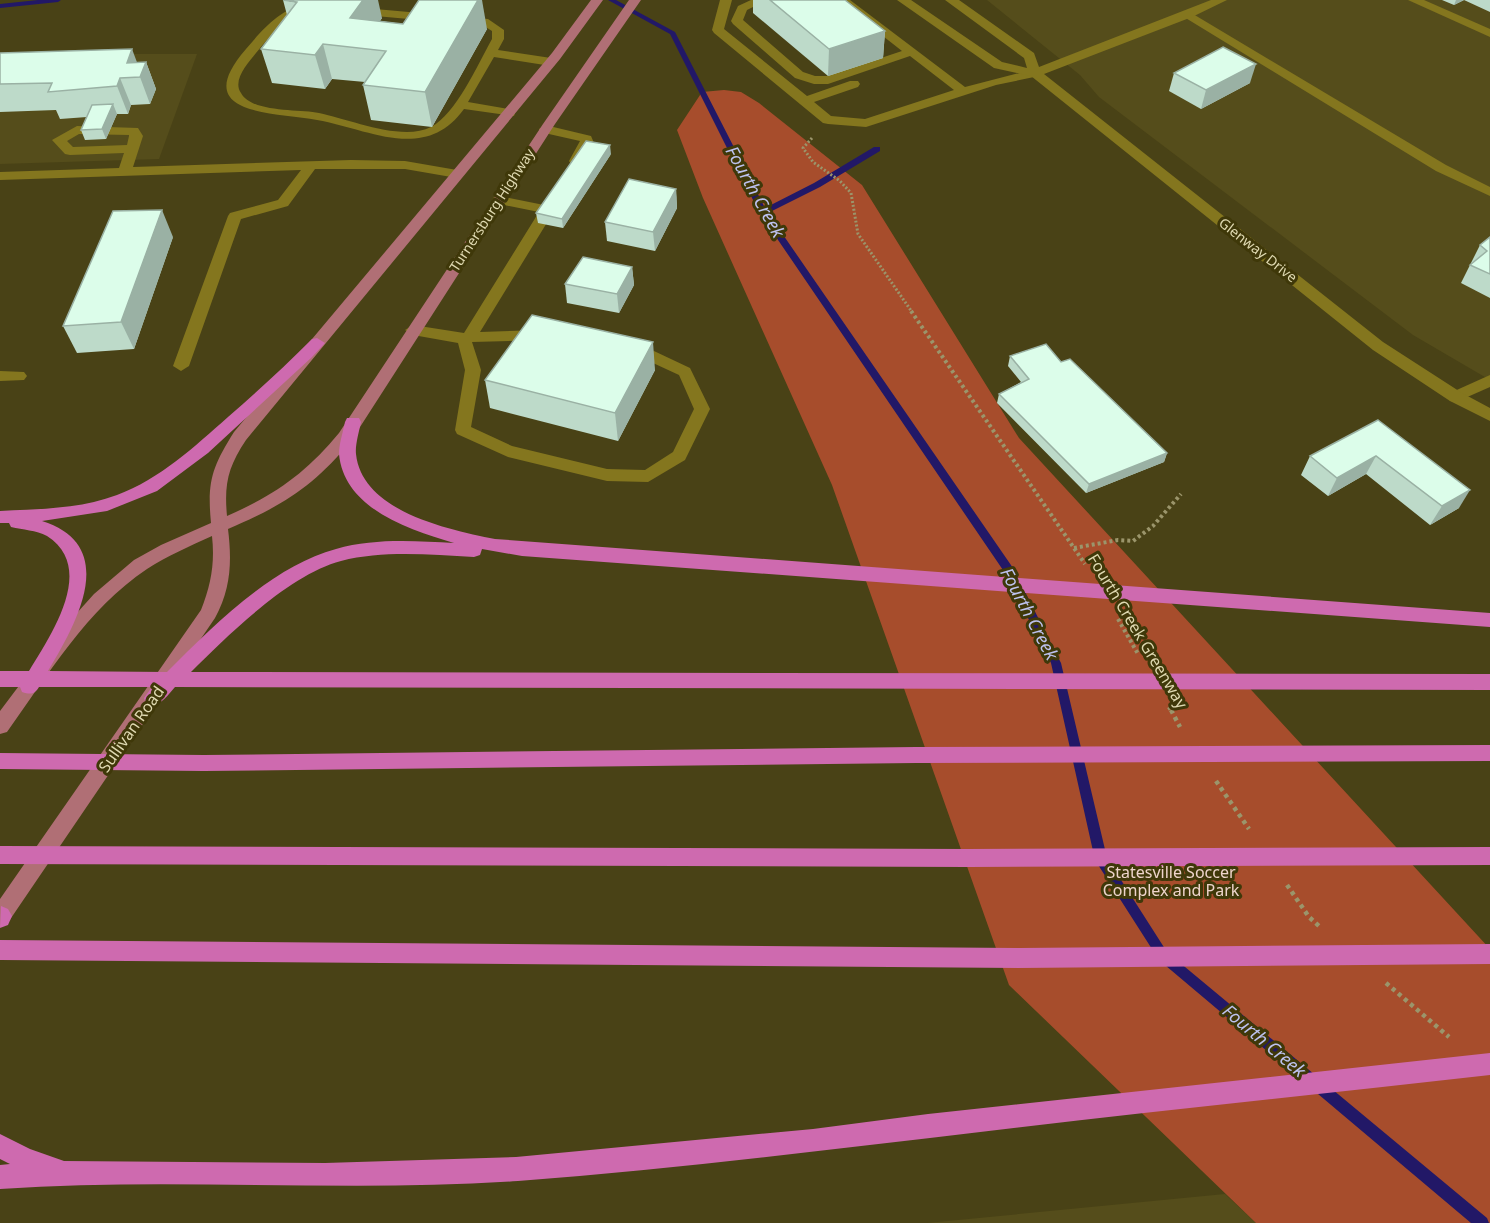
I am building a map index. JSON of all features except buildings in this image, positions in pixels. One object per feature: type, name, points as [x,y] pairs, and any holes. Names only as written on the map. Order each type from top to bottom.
[{"type":"highway","points":[[0,518],[63,513],[92,508],[122,500],[155,485],[200,452],[275,384],[316,343]]},
{"type":"highway","points":[[353,422],[348,441],[351,466],[362,489],[382,506],[413,523],[463,539],[503,547],[1490,620]]},
{"type":"highway","points":[[0,518],[53,532],[70,548],[79,568],[79,584],[74,603],[29,687]]},
{"type":"highway","points":[[153,698],[186,664],[251,607],[285,581],[319,561],[350,552],[384,549],[554,551]]},
{"type":"highway","points":[[0,679],[1262,684],[1490,682]]},
{"type":"highway","points":[[0,761],[204,763],[916,755],[1490,753]]},
{"type":"highway","points":[[0,855],[968,858],[1490,856]]},
{"type":"highway","points":[[0,950],[1019,958],[1490,954]]},
{"type":"highway","points":[[0,1177],[71,1172],[325,1175],[516,1169],[721,1151],[1490,1064]]},
{"type":"highway","points":[[0,1146],[26,1160],[71,1172]]},
{"type":"main road","points":[[316,343],[509,113],[597,0]]},
{"type":"main road","name":"Turnersburg Highway","points":[[353,422],[546,129],[635,0]]},
{"type":"main road","name":"Sullivan Road","points":[[0,917],[200,629],[214,602],[223,561],[216,491],[227,456],[246,427],[316,343]]},
{"type":"main road","points":[[0,726],[86,614],[116,584],[158,554],[262,509],[299,486],[331,455],[353,422]]},
{"type":"street","points":[[726,0],[718,30],[828,120],[866,123],[963,92],[1035,73],[1188,15],[1221,0]]},
{"type":"street","points":[[761,0],[742,8],[737,21],[799,75],[828,80],[916,56]]},
{"type":"street","points":[[843,0],[963,92]]},
{"type":"street","name":"Glenway Drive","points":[[903,0],[998,64],[1035,73],[1378,346],[1456,397],[1490,414]]},
{"type":"street","name":"Glenway Drive","points":[[951,0],[1030,56],[1035,73]]},
{"type":"street","points":[[1414,0],[1490,33]]},
{"type":"street","points":[[321,6],[488,23],[498,30],[498,39],[490,52],[445,124],[429,133],[375,132],[335,120],[265,110],[242,103],[234,93],[233,79],[241,62],[281,16],[292,10],[321,6]]},
{"type":"street","points":[[1188,15],[1432,163],[1490,192]]},
{"type":"street","points":[[490,52],[553,59]]},
{"type":"street","points":[[805,101],[916,56]]},
{"type":"street","points":[[459,104],[509,113]]},
{"type":"street","points":[[546,129],[586,139],[587,143],[570,171]]},
{"type":"street","points":[[125,171],[132,149],[136,136],[133,130],[77,130],[59,140],[70,151],[132,149]]},
{"type":"street","points":[[0,176],[388,164],[457,174]]},
{"type":"street","points":[[181,366],[235,216],[283,203],[311,165]]},
{"type":"street","points":[[559,190],[467,338],[473,370],[463,430],[519,454],[607,475],[648,476],[679,456],[702,409],[685,372],[630,346],[619,344]]},
{"type":"street","points":[[499,200],[548,210]]},
{"type":"street","points":[[413,330],[467,338],[553,334]]},
{"type":"street","points":[[0,376],[19,375]]},
{"type":"street","points":[[1456,397],[1490,380]]},
{"type":"path","name":"Fourth Creek Greenway","points":[[828,120],[803,147],[816,166],[849,189],[854,196],[853,223],[858,234],[922,331],[1088,568]]},
{"type":"path","points":[[1074,548],[1118,540],[1133,542],[1153,526],[1181,494]]},
{"type":"path","name":"Fourth Creek Greenway","points":[[1112,609],[1142,660]]},
{"type":"path","name":"Fourth Creek Greenway","points":[[1166,702],[1184,733]]},
{"type":"path","points":[[1210,772],[1250,830]]},
{"type":"path","points":[[1283,879],[1309,917],[1328,933]]},
{"type":"path","points":[[1382,980],[1454,1042]]},
{"type":"shaded area","points":[[987,0],[1490,0],[1490,380],[1413,335],[1099,97],[1080,75]]},
{"type":"shaded area","points":[[0,54],[197,54],[159,159],[0,164]]},
{"type":"shaded area","points":[[1225,1194],[1256,1223],[927,1223]]},
{"type":"green space","name":"Statesville Soccer Complex and Park","points":[[724,90],[741,92],[759,103],[862,185],[1019,438],[1490,949],[1490,1223],[1256,1223],[1009,985],[832,485],[703,198],[677,130],[702,92]]},
{"type":"waterway","name":"Fourth Creek","points":[[0,6],[58,0]]},
{"type":"waterway","name":"Fourth Creek","points":[[611,0],[673,33],[763,212]]},
{"type":"waterway","points":[[763,212],[817,185],[877,149]]},
{"type":"waterway","name":"Fourth Creek","points":[[763,212],[1009,571],[1056,663],[1101,860],[1163,956],[1482,1223]]}]
